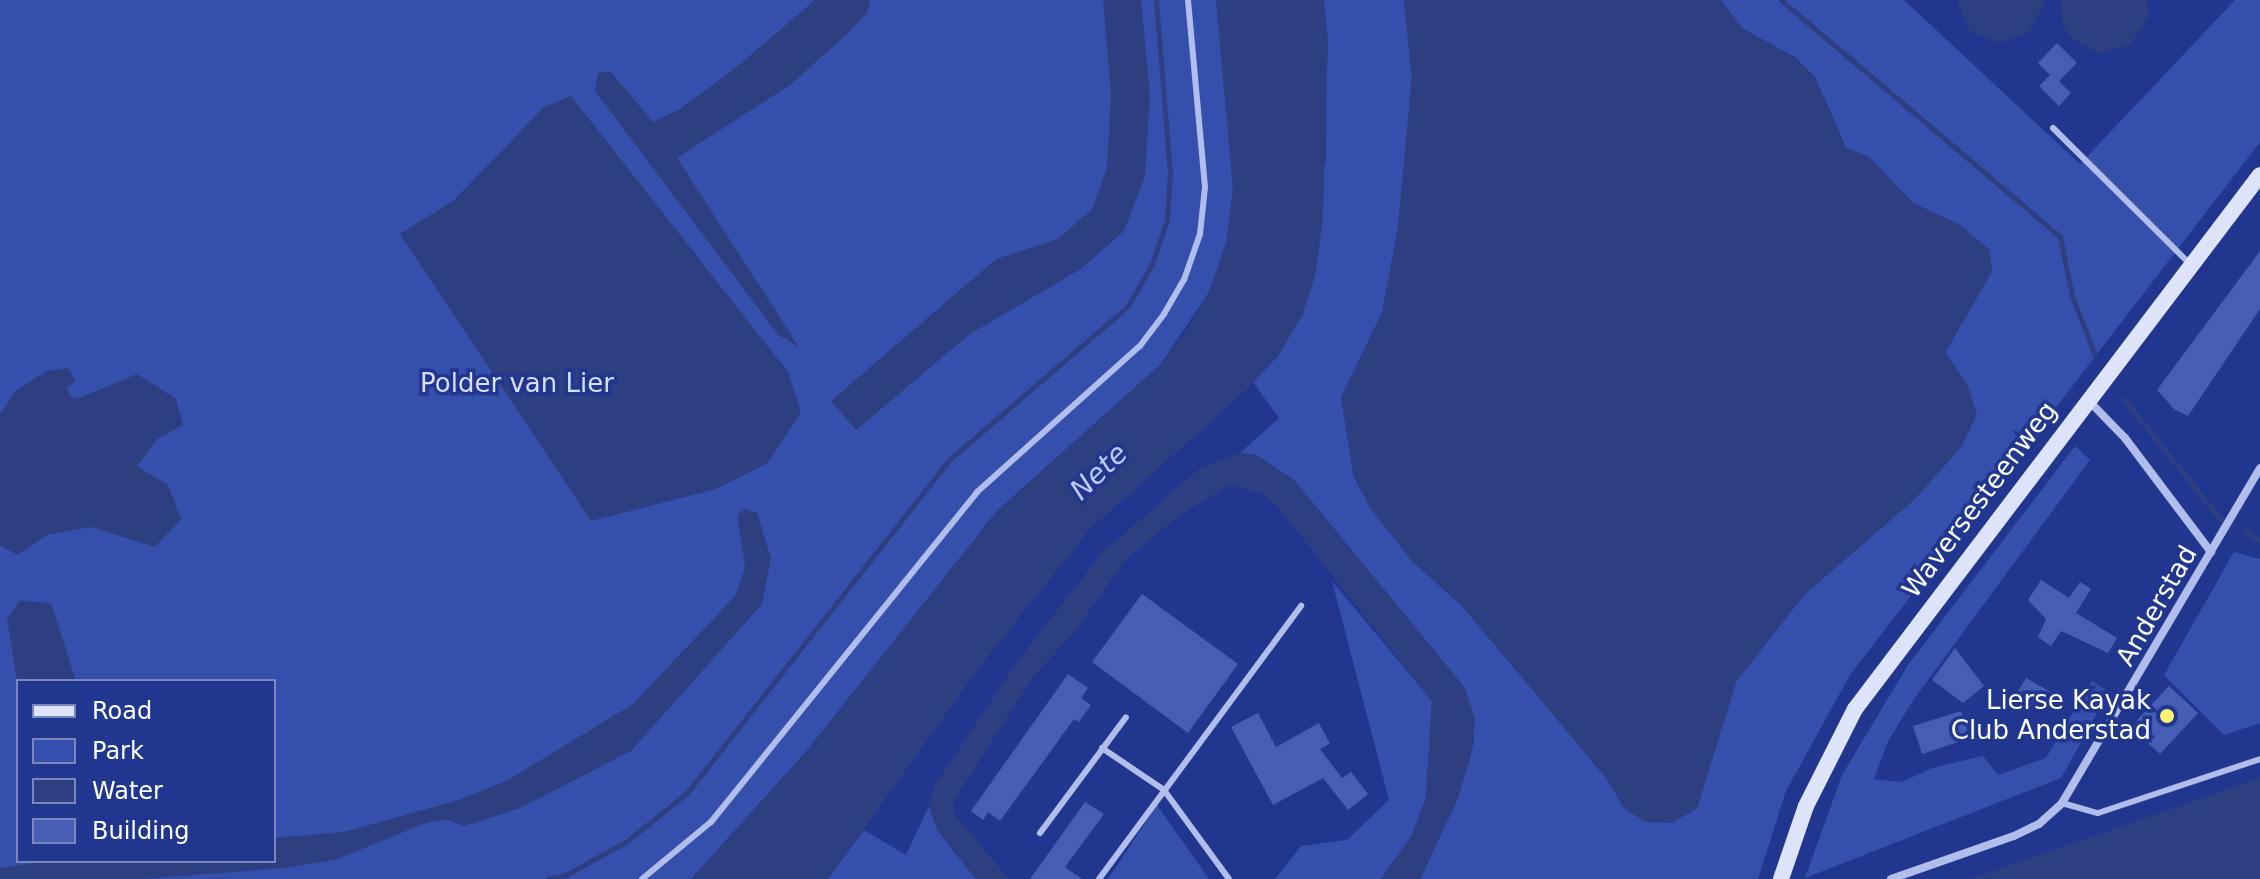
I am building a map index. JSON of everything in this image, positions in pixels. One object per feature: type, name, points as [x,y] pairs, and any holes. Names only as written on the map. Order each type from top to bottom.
[{"type":"main road","name":"Waversesteenweg","points":[[1781,879],[1812,792],[1855,709],[2260,175]]},
{"type":"street","points":[[2088,400],[2125,438],[2211,552]]},
{"type":"street","name":"Anderstad","points":[[2062,803],[2260,468]]},
{"type":"street","points":[[1891,879],[2014,836],[2039,824],[2062,803]]},
{"type":"lane","points":[[642,879],[711,822],[977,492],[1140,346],[1164,314],[1184,280],[1200,234],[1205,187],[1188,0]]},
{"type":"lane","points":[[2053,128],[2191,265]]},
{"type":"lane","points":[[1099,879],[1301,606]]},
{"type":"lane","points":[[1040,833],[1126,717]]},
{"type":"lane","points":[[1102,748],[1164,790],[1229,879]]},
{"type":"lane","points":[[2062,803],[2098,813],[2260,759]]},
{"type":"green space","name":"Polder van Lier","points":[[0,0],[1216,0],[1233,187],[1227,240],[1209,292],[1160,365],[997,511],[805,753],[691,879],[0,879]]},
{"type":"green space","points":[[1324,0],[1404,0],[1412,77],[1398,228],[1382,313],[1341,397],[1354,477],[1371,509],[1411,560],[1463,607],[1607,779],[1624,808],[1672,823],[1697,808],[1736,682],[1804,595],[1917,497],[1967,384],[1945,353],[1992,271],[1989,249],[1958,224],[1913,203],[1869,157],[1846,148],[1825,99],[1796,58],[1742,28],[1721,0],[1904,0],[2080,164],[2235,0],[2260,0],[2260,142],[1850,675],[1786,791],[1758,879],[1420,879],[1457,800],[1471,755],[1474,739],[1465,688],[1294,480],[1257,455],[1240,453],[1279,418],[1253,382],[1278,356],[1326,160]]},
{"type":"green space","points":[[2075,446],[2090,460],[1914,699],[1888,741],[1874,779],[1902,782],[1932,768],[1983,756],[1998,775],[2046,758],[2092,681],[2109,692],[2061,778],[1805,878],[1842,775],[1908,665]]},
{"type":"green space","points":[[2234,552],[2260,559],[2260,723],[2224,735],[2164,675]]},
{"type":"green space","points":[[1332,581],[1432,701],[1426,797],[1412,835],[1381,879],[1275,879],[1301,846],[1347,840],[1389,800]]},
{"type":"green space","points":[[1157,805],[1209,879],[1108,879]]},
{"type":"green space","points":[[929,806],[937,830],[976,879],[828,879],[864,830],[906,855]]},
{"type":"water","points":[[815,0],[870,0],[867,13],[790,85],[677,158],[799,347],[778,335],[595,91],[598,73],[610,71],[653,122],[680,109],[733,70]]},
{"type":"water","points":[[1103,0],[1141,0],[1150,94],[1145,176],[1124,231],[1081,269],[970,334],[856,430],[831,401],[996,259],[1058,239],[1092,209],[1107,168],[1111,94]]},
{"type":"water","name":"Nete","points":[[1216,0],[1324,0],[1328,40],[1323,218],[1316,272],[1303,314],[1278,356],[1244,392],[1089,530],[980,666],[828,879],[691,879],[805,753],[997,511],[1160,365],[1187,329],[1209,292],[1227,240],[1233,187]]},
{"type":"water","points":[[1404,0],[1721,0],[1742,28],[1796,58],[1815,77],[1846,148],[1868,157],[1913,203],[1958,224],[1989,249],[1992,271],[1945,352],[1967,384],[1977,414],[1962,446],[1917,497],[1804,595],[1736,682],[1697,808],[1672,823],[1645,822],[1624,808],[1607,779],[1463,607],[1411,560],[1371,509],[1354,477],[1341,397],[1382,313],[1398,228],[1412,77]]},
{"type":"water","points":[[1956,0],[2044,0],[2044,4],[2029,32],[1999,43],[1970,31]]},
{"type":"water","points":[[2061,0],[2147,0],[2148,17],[2130,45],[2099,53],[2070,37],[2062,23]]},
{"type":"water","points":[[571,96],[788,372],[801,412],[768,463],[716,489],[591,521],[400,234],[454,200],[544,107]]},
{"type":"water","points":[[67,368],[76,381],[67,388],[71,397],[79,398],[137,374],[176,399],[183,425],[157,439],[137,466],[168,485],[181,519],[155,547],[91,527],[47,535],[17,555],[0,545],[0,415],[15,391],[47,371]]},
{"type":"water","points":[[1240,453],[1257,455],[1294,480],[1465,688],[1475,719],[1471,755],[1457,800],[1420,879],[1381,879],[1412,835],[1426,797],[1432,701],[1276,505],[1263,494],[1230,485],[1180,515],[1125,560],[1076,630],[1032,678],[953,802],[955,816],[1009,879],[976,879],[937,830],[929,806],[934,786],[1016,663],[1102,553],[1199,469]]},
{"type":"water","points":[[745,509],[757,513],[771,558],[762,604],[631,751],[520,808],[464,826],[448,820],[428,822],[335,860],[284,868],[144,879],[0,879],[0,868],[32,863],[276,863],[276,838],[344,832],[459,800],[508,780],[633,704],[736,595],[745,567],[737,515]]},
{"type":"water","points":[[20,601],[51,603],[75,679],[17,679],[7,618]]},
{"type":"water","points":[[2260,778],[2260,879],[1970,879],[2217,793]]},
{"type":"building","points":[[2057,43],[2077,63],[2059,81],[2071,93],[2059,106],[2039,86],[2050,75],[2038,63]]},
{"type":"building","points":[[2260,251],[2260,309],[2188,416],[2175,410],[2157,390]]},
{"type":"building","points":[[2041,580],[2069,598],[2080,582],[2091,589],[2076,613],[2117,638],[2108,653],[2061,631],[2051,646],[2038,637],[2046,619],[2028,600]]},
{"type":"building","points":[[1142,594],[1238,664],[1188,733],[1092,662]]},
{"type":"building","points":[[1955,648],[1984,686],[1963,703],[1932,680]]},
{"type":"building","points":[[1068,674],[1088,688],[1081,698],[1091,705],[1079,722],[1074,719],[1000,821],[988,812],[983,820],[971,811]]},
{"type":"building","points":[[2026,678],[2054,694],[2041,698],[2036,708],[2015,696]]},
{"type":"building","name":"Lierse Kayak Club Anderstad","points":[[2169,686],[2198,713],[2160,754],[2148,743],[2155,737],[2137,720]]},
{"type":"building","points":[[1961,711],[1970,738],[1922,754],[1913,726]]},
{"type":"building","points":[[1258,713],[1276,747],[1319,723],[1330,744],[1320,749],[1342,778],[1351,772],[1368,794],[1348,810],[1323,778],[1273,805],[1231,727]]},
{"type":"building","points":[[1085,802],[1104,814],[1065,867],[1082,879],[1030,879]]},
{"type":"waterway","points":[[548,879],[566,875],[627,841],[687,793],[949,460],[1128,306],[1152,264],[1167,220],[1170,174],[1156,0]]},
{"type":"waterway","points":[[1781,0],[2060,237],[2072,296],[2095,355]]},
{"type":"waterway","points":[[2124,399],[2220,519]]},
{"type":"waterway","points":[[2246,532],[2260,540]]},
{"type":"place","name":"Lierse Kayak Club Anderstad","points":[[2167,716]]}]
